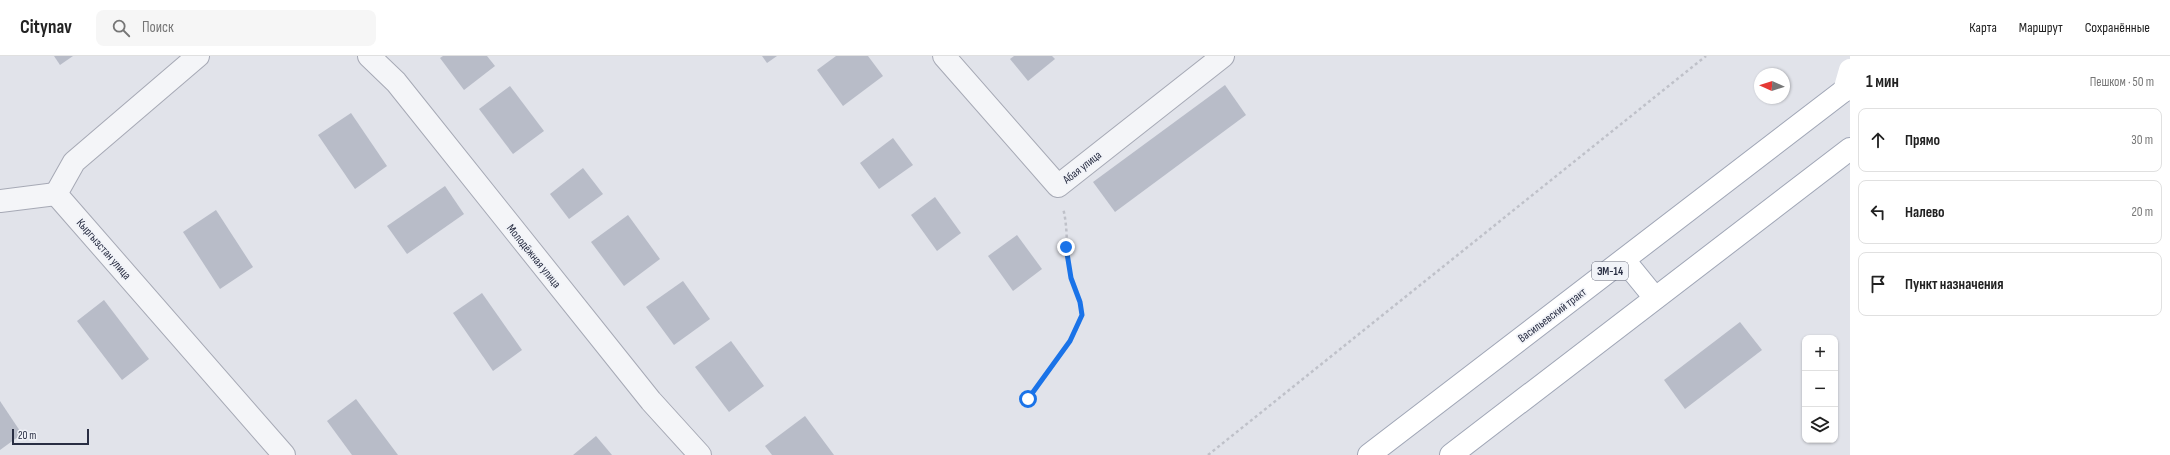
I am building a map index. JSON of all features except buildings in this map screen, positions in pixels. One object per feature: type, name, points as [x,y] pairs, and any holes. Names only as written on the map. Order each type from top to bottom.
[{"type":"main road","points":[[1847,88],[1850,70]]},
{"type":"main road","name":"Васильевский тракт","points":[[1369,455],[1847,88]]},
{"type":"main road","points":[[1451,455],[1850,149]]},
{"type":"main road","points":[[1624,260],[1655,298]]},
{"type":"street","points":[[0,201],[56,194],[74,162],[198,56]]},
{"type":"street","name":"Молодёжная улица","points":[[369,56],[396,82],[650,401],[700,455]]},
{"type":"street","name":"Абая улица","points":[[944,56],[1058,186],[1223,56]]},
{"type":"street","name":"Кыргызстан улица","points":[[56,194],[284,455]]},
{"type":"path","points":[[1208,455],[1706,56]]},
{"type":"path","points":[[1028,399],[1070,341],[1082,315],[1080,302],[1071,278],[1066,247],[1066,222],[1058,186]]},
{"type":"route","points":[[1028,399],[1070,341],[1082,315],[1080,302],[1071,278],[1066,247]]}]
